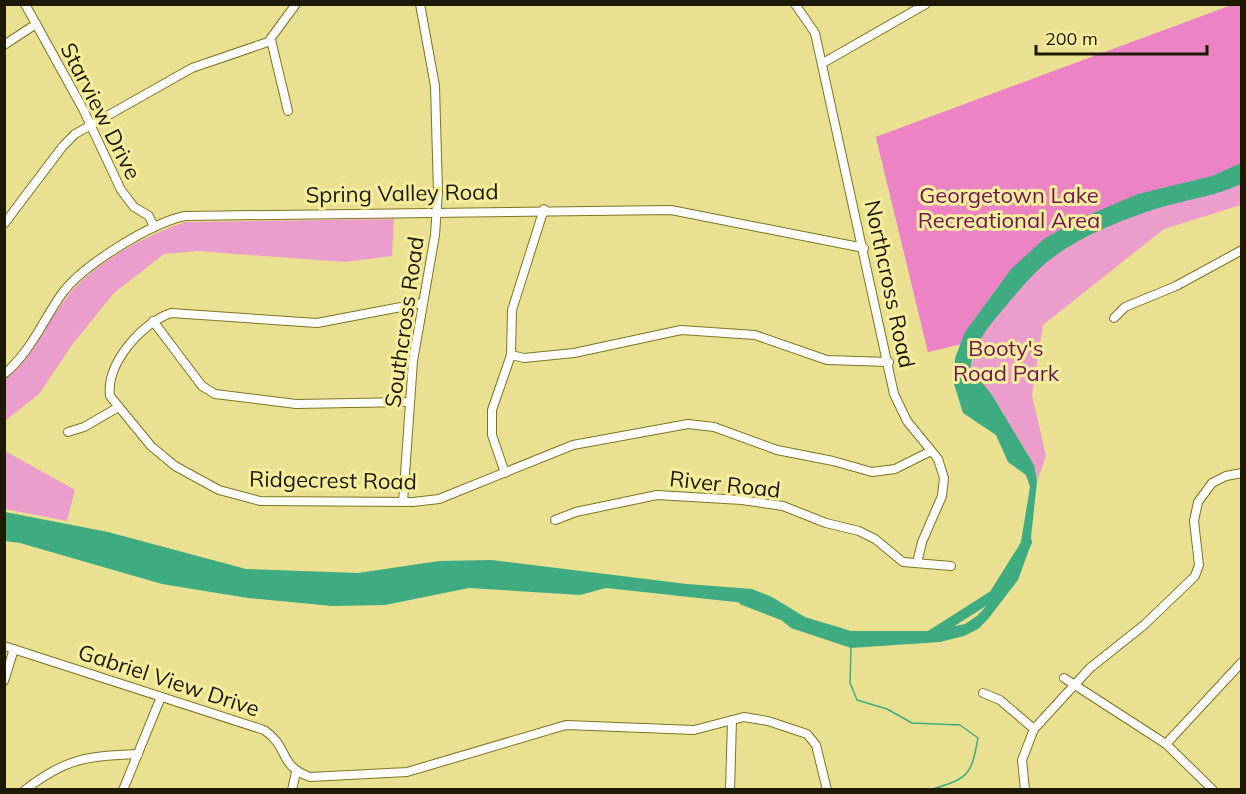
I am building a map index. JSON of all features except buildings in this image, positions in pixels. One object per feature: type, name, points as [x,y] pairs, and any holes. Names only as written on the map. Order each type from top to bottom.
[{"type":"street","name":"Starview Drive","points":[[25,4],[91,125],[121,190],[134,207],[149,216],[154,227]]},
{"type":"street","points":[[4,224],[63,146],[91,125],[192,68],[271,40],[296,4]]},
{"type":"street","name":"Southcross Road","points":[[403,502],[409,402],[422,303],[438,211],[435,86],[420,4]]},
{"type":"street","name":"Northcross Road","points":[[795,4],[815,33],[823,63],[899,406],[942,467],[942,495],[922,542],[917,563]]},
{"type":"street","points":[[823,63],[926,4]]},
{"type":"street","points":[[4,45],[36,24]]},
{"type":"street","points":[[271,40],[288,111]]},
{"type":"street","points":[[505,473],[490,423],[492,410],[511,355],[512,310],[544,209]]},
{"type":"street","name":"Spring Valley Road","points":[[4,374],[26,352],[61,294],[74,279],[154,227],[176,218],[194,215],[544,209],[671,210],[864,248]]},
{"type":"street","points":[[1114,318],[1125,307],[1176,286],[1242,249]]},
{"type":"street","points":[[68,432],[84,428],[117,408],[110,396],[112,379],[130,345],[153,321],[178,311],[281,322],[318,323],[422,303]]},
{"type":"street","points":[[153,321],[202,386],[214,394],[296,404],[409,402]]},
{"type":"street","points":[[511,355],[524,357],[574,353],[679,330],[754,334],[827,360],[889,362]]},
{"type":"street","name":"Ridgecrest Road","points":[[117,408],[174,466],[211,486],[260,501],[403,502],[439,499],[573,445],[688,424],[721,429],[777,450],[833,461],[872,472],[895,469],[930,451]]},
{"type":"street","points":[[1025,789],[1022,760],[1034,729],[1073,685],[1128,635],[1151,619],[1195,576],[1199,565],[1194,521],[1198,502],[1212,483],[1226,476],[1242,473]]},
{"type":"street","name":"River Road","points":[[555,520],[576,512],[657,495],[742,500],[783,506],[826,523],[859,531],[875,539],[903,562],[951,566]]},
{"type":"street","name":"Gabriel View Drive","points":[[4,646],[264,729],[276,739],[286,761],[297,772]]},
{"type":"street","points":[[4,681],[14,649]]},
{"type":"street","points":[[1166,744],[1242,662]]},
{"type":"street","points":[[1064,678],[1166,744],[1213,789]]},
{"type":"street","points":[[983,693],[1000,700],[1034,729]]},
{"type":"street","points":[[123,789],[161,697]]},
{"type":"street","points":[[292,789],[297,772],[321,778],[406,772],[566,725],[694,730],[744,717],[768,721],[807,734],[816,745],[827,789]]},
{"type":"street","points":[[730,789],[732,720]]},
{"type":"street","points":[[25,789],[46,773],[77,759],[138,754]]},
{"type":"green space","name":"Georgetown Lake Recreational Area","points":[[1232,5],[1241,5],[1241,205],[1164,229],[1043,325],[1032,395],[1046,456],[1037,481],[1034,465],[992,395],[971,378],[970,368],[981,340],[928,352],[876,137]]},
{"type":"green space","name":"Georgetown Lake Recreational Area","points":[[1232,5],[1241,5],[1241,163],[1212,176],[1138,194],[1044,239],[999,284],[965,332],[960,344],[928,352],[876,137]]},
{"type":"green space","points":[[394,219],[392,256],[345,262],[197,251],[164,254],[114,293],[72,345],[39,394],[5,421],[5,381],[23,360],[70,293],[94,270],[140,241],[186,222]]},
{"type":"green space","points":[[5,451],[75,490],[67,521],[5,509]]},
{"type":"shaded area","points":[[1241,163],[1241,184],[1222,192],[1132,217],[1073,244],[1047,262],[1028,280],[983,335],[972,360],[971,377],[980,380],[992,395],[1034,465],[1037,481],[1030,547],[1018,580],[988,619],[978,629],[964,636],[940,642],[851,648],[791,628],[763,605],[606,588],[580,595],[469,588],[385,605],[332,606],[248,598],[162,584],[20,543],[5,541],[5,512],[108,532],[246,569],[358,573],[439,561],[491,560],[687,584],[752,589],[772,597],[805,617],[851,631],[931,631],[965,624],[977,616],[991,601],[1018,560],[1030,487],[1026,475],[1008,462],[996,435],[963,413],[954,384],[955,358],[965,332],[1011,269],[1044,239],[1077,220],[1138,194],[1212,176]]},
{"type":"waterway","points":[[931,635],[994,595],[1027,542]]},
{"type":"waterway","points":[[743,600],[782,615]]},
{"type":"waterway","points":[[851,648],[850,683],[857,700],[887,709],[912,723],[960,725],[978,738],[973,761],[966,774],[960,779],[930,790]]},
{"type":"park label","name":"Booty's Road Park","points":[[1006,360]]}]
